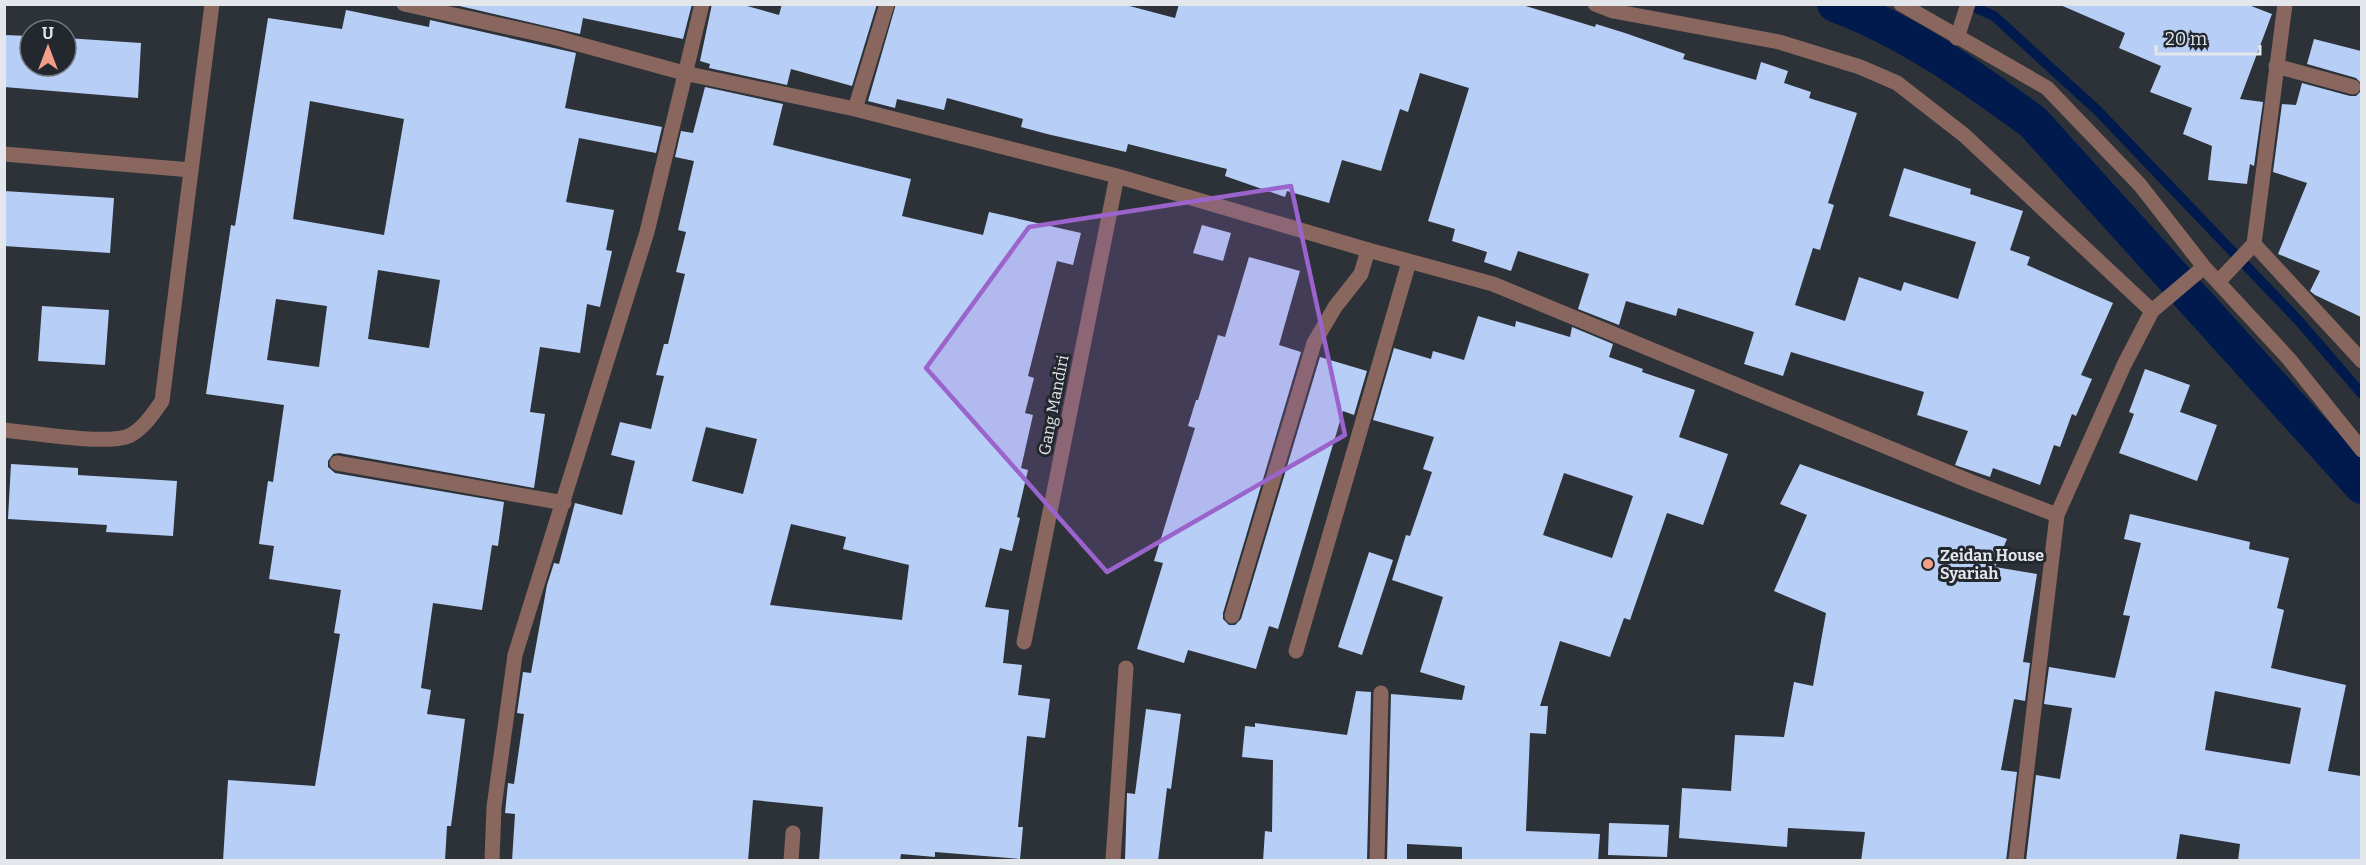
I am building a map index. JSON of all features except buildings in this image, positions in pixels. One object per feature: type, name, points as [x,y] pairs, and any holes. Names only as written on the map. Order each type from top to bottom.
[{"type":"street","points":[[4,430],[106,439],[128,437],[148,420],[162,402],[212,4]]},
{"type":"street","points":[[404,4],[553,37],[684,74],[855,109],[1117,176],[1408,262],[1493,284],[1958,477],[2057,515]]},
{"type":"street","points":[[492,861],[494,807],[514,654],[564,503],[647,232],[702,4]]},
{"type":"street","points":[[855,109],[887,4]]},
{"type":"street","points":[[1595,4],[1613,11],[1779,42],[1860,67],[1897,83],[1964,135],[2152,311]]},
{"type":"street","points":[[1901,4],[2047,88],[2140,185],[2200,271],[2218,282],[2289,359],[2361,450]]},
{"type":"street","points":[[2218,282],[2251,247],[2285,4]]},
{"type":"street","points":[[1957,38],[1966,10]]},
{"type":"street","points":[[2276,66],[2353,87]]},
{"type":"street","points":[[4,154],[191,170]]},
{"type":"street","name":"Gang Mandiri","points":[[1024,642],[1117,176]]},
{"type":"street","points":[[2251,247],[2361,361]]},
{"type":"street","points":[[1232,616],[1314,343],[1335,307],[1361,274],[1368,250]]},
{"type":"street","points":[[1296,651],[1408,262]]},
{"type":"street","points":[[2016,861],[2057,515],[2124,364],[2152,311],[2200,271]]},
{"type":"street","points":[[338,463],[564,503]]},
{"type":"street","points":[[1113,861],[1126,668]]},
{"type":"street","points":[[1377,861],[1381,693]]},
{"type":"street","points":[[791,861],[793,833]]},
{"type":"highlighted area","points":[[1291,186],[1345,435],[1107,572],[926,368],[1029,227]]},
{"type":"waterway","points":[[1835,4],[1913,41],[2033,122],[2362,486]]},
{"type":"waterway","points":[[1967,4],[1994,16],[2097,110],[2299,321],[2362,394]]},
{"type":"place","name":"Zeidan House Syariah","points":[[1928,564]]}]
